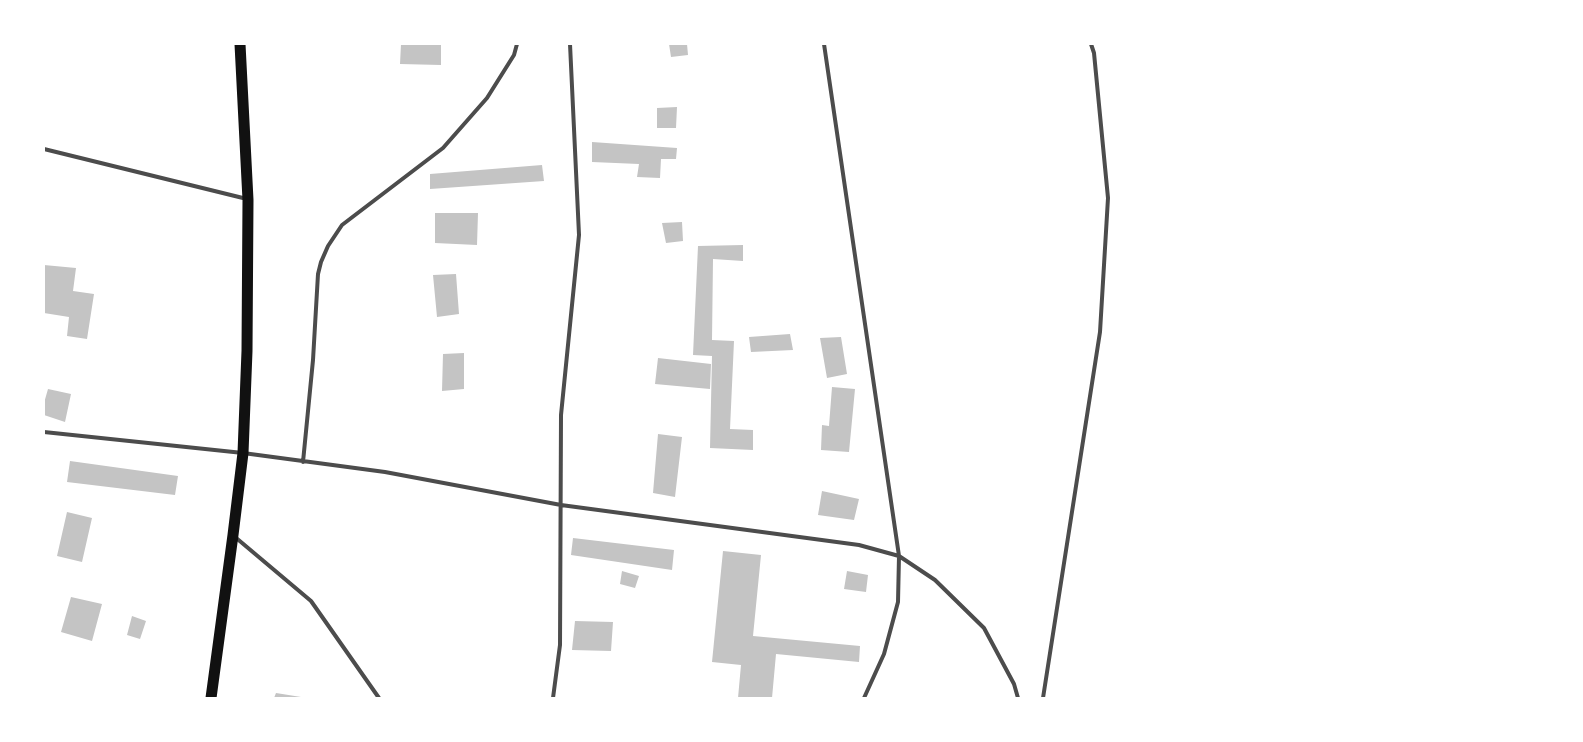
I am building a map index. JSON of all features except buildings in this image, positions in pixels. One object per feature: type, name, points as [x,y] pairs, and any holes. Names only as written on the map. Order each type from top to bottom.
[{"type":"highway","points":[[211,698],[234,535],[243,453],[248,351],[248,200],[240,44]]},
{"type":"street","points":[[303,462],[318,274],[321,262],[328,246],[342,225],[443,148],[487,98],[514,55],[518,44]]},
{"type":"street","points":[[553,698],[560,645],[561,415],[579,234],[570,44]]},
{"type":"street","points":[[824,44],[899,556],[898,602],[884,654],[864,698]]},
{"type":"street","points":[[1043,698],[1100,332],[1108,198],[1094,53],[1091,44]]},
{"type":"street","points":[[44,149],[248,200]]},
{"type":"street","points":[[44,432],[243,453],[385,472],[561,505],[859,544],[899,556],[935,580],[984,628],[1014,684],[1018,698]]},
{"type":"street","points":[[234,535],[311,601],[379,698]]}]
